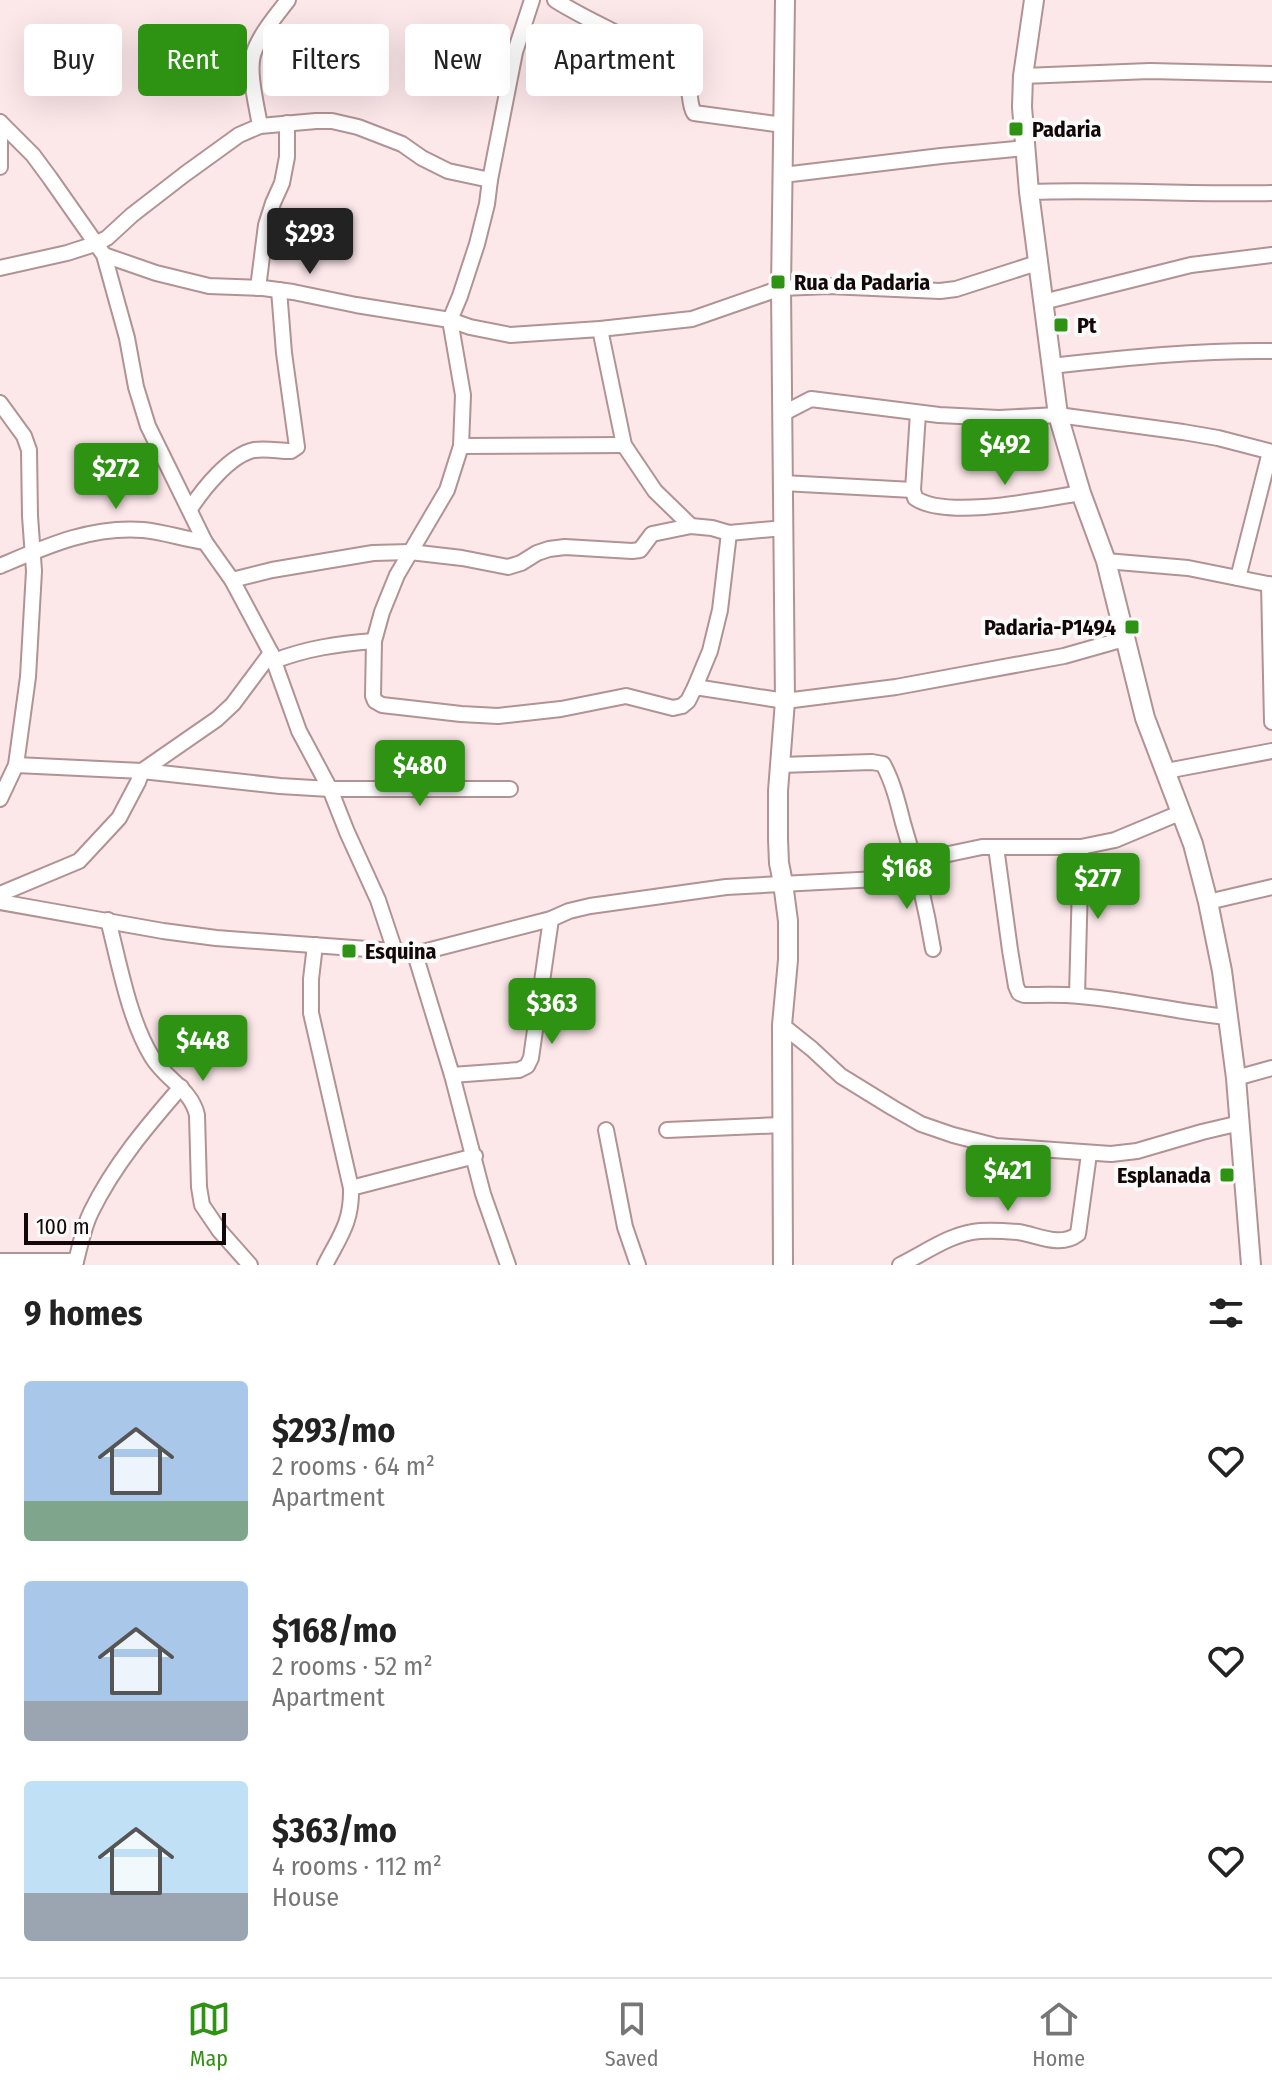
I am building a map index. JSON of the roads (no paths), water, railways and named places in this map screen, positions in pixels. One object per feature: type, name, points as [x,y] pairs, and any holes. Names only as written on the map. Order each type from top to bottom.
[{"type":"street","points":[[260,126],[253,80],[253,55],[288,0]]},
{"type":"street","points":[[532,0],[515,52],[477,244],[450,320],[463,395],[461,446],[447,490],[397,575],[387,600],[374,641],[375,701],[382,705],[498,716],[561,709],[626,696],[673,708],[682,706],[688,701],[710,651],[720,610],[729,533]]},
{"type":"street","points":[[555,0],[644,47],[678,73],[687,83],[694,113],[783,125]]},
{"type":"street","points":[[783,1265],[782,1025],[788,921],[778,839],[785,701],[781,288],[785,0]]},
{"type":"street","points":[[1034,0],[1023,76],[1022,107],[1037,263],[1058,415],[1081,493],[1106,561],[1145,718],[1193,844],[1208,902],[1222,971],[1236,1078],[1251,1265]]},
{"type":"street","points":[[1023,76],[1150,71],[1272,74]]},
{"type":"street","points":[[100,249],[107,238],[156,195],[239,135],[260,126],[332,121],[358,127],[402,144],[448,171],[490,180]]},
{"type":"street","points":[[0,167],[0,122],[33,155],[100,249],[127,338],[136,387],[148,426],[205,542],[232,580],[272,657],[299,731],[330,789],[378,900],[395,951]]},
{"type":"street","points":[[258,288],[266,225],[282,183],[287,157],[287,123]]},
{"type":"street","points":[[783,175],[1026,148]]},
{"type":"street","points":[[1029,192],[1272,193]]},
{"type":"street","points":[[0,268],[100,249],[189,282],[279,290],[450,320],[510,335],[692,319],[781,288],[956,289],[1037,263]]},
{"type":"street","points":[[1043,302],[1191,265],[1272,255]]},
{"type":"street","points":[[190,509],[201,492],[241,455],[263,449],[291,451],[297,447],[279,290]]},
{"type":"street","points":[[600,329],[624,445],[655,491],[691,526]]},
{"type":"street","points":[[1051,366],[1165,354],[1272,351]]},
{"type":"street","points":[[782,414],[811,399],[918,413],[999,418],[1058,415],[1218,438],[1271,452],[1238,578]]},
{"type":"street","points":[[0,403],[27,442],[33,551],[28,677],[16,765],[0,799]]},
{"type":"street","points":[[918,413],[913,490],[915,498],[921,502],[996,507],[1081,493]]},
{"type":"street","points":[[461,446],[624,445]]},
{"type":"street","points":[[783,483],[913,490]]},
{"type":"street","points":[[232,580],[342,557],[410,552],[508,567],[549,549],[640,550],[652,534],[691,526],[729,533],[784,528]]},
{"type":"street","points":[[0,566],[79,535],[117,530],[148,531],[205,542]]},
{"type":"street","points":[[1106,561],[1188,568],[1271,584],[1272,722]]},
{"type":"street","points":[[695,687],[785,701],[896,687],[1064,656],[1124,639]]},
{"type":"street","points":[[0,894],[79,861],[90,852],[119,818],[142,771],[217,719],[272,657],[326,645],[374,641]]},
{"type":"street","points":[[1166,771],[1272,751]]},
{"type":"street","points":[[780,765],[883,764],[916,865],[933,949]]},
{"type":"street","points":[[16,765],[142,771],[330,789],[510,789]]},
{"type":"street","points":[[0,902],[216,938],[415,954],[590,906],[726,887],[864,881],[892,875],[944,855],[982,847],[1081,847],[1115,840],[1182,812]]},
{"type":"street","points":[[996,847],[1019,993],[1077,995],[1227,1017]]},
{"type":"street","points":[[1077,995],[1081,847]]},
{"type":"street","points":[[1208,902],[1272,887]]},
{"type":"street","points":[[452,1075],[519,1070],[527,1066],[531,1058],[551,919]]},
{"type":"street","points":[[108,920],[146,1046],[162,1070],[190,1096],[197,1115],[202,1205],[250,1265]]},
{"type":"street","points":[[315,945],[311,1013],[351,1188],[348,1223],[325,1265]]},
{"type":"street","points":[[415,954],[475,1156],[483,1194],[508,1265]]},
{"type":"street","points":[[782,1025],[841,1076],[921,1124],[996,1146],[1111,1154],[1137,1151],[1240,1123]]},
{"type":"street","points":[[1236,1078],[1272,1068]]},
{"type":"street","points":[[0,1261],[75,1263],[91,1212],[114,1173],[129,1149],[181,1087]]},
{"type":"street","points":[[667,1130],[782,1125]]},
{"type":"street","points":[[606,1130],[625,1227],[638,1265]]},
{"type":"street","points":[[900,1265],[960,1234],[979,1231],[1019,1232],[1057,1241],[1071,1239],[1078,1234],[1089,1154]]},
{"type":"street","points":[[351,1188],[475,1156]]},
{"type":"place","name":"Padaria","points":[[1016,129]]},
{"type":"place","name":"Rua da Padaria","points":[[778,282]]},
{"type":"place","name":"Pt","points":[[1061,325]]},
{"type":"place","name":"Padaria-P1494","points":[[1132,627]]},
{"type":"place","name":"Esquina","points":[[349,951]]},
{"type":"place","name":"Esplanada","points":[[1227,1175]]}]
